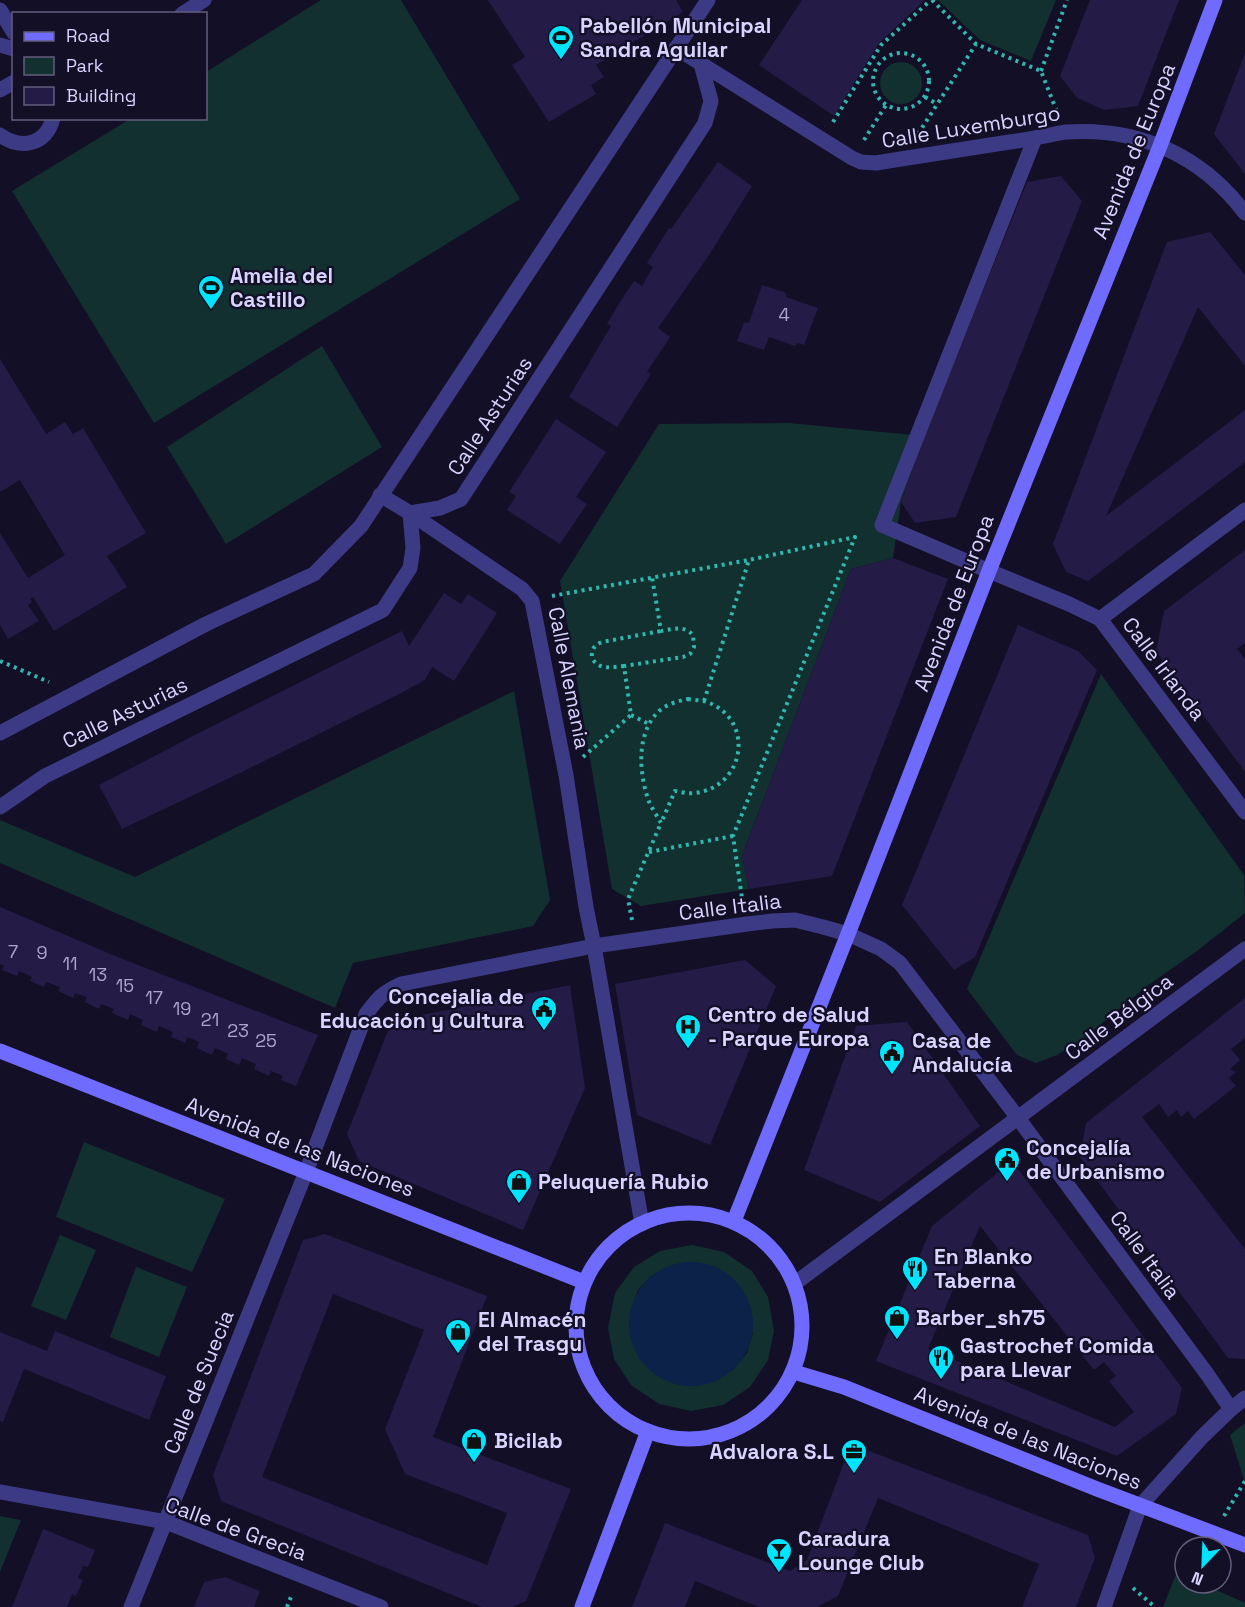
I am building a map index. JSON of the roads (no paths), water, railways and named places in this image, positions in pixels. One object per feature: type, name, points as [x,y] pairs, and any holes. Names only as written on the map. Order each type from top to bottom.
[{"type":"street","points":[[185,12],[204,0]]},
{"type":"street","name":"Calle Asturias","points":[[0,734],[206,624],[314,574],[361,526],[708,0]]},
{"type":"street","name":"Avenida de Europa","points":[[734,1221],[989,572],[1160,146],[1215,0]]},
{"type":"street","points":[[0,10],[12,30]]},
{"type":"street","name":"Calle Luxemburgo","points":[[676,48],[861,162],[876,163],[1064,132],[1101,132],[1127,136],[1160,146],[1189,160],[1221,186],[1245,213]]},
{"type":"street","name":"Calle Asturias","points":[[0,807],[45,776],[383,610],[410,568],[413,548],[410,513],[440,508],[461,499],[705,123],[711,101],[701,64]]},
{"type":"street","points":[[3,142],[30,144],[48,132],[52,120]]},
{"type":"street","name":"Calle Irlanda","points":[[1035,138],[882,525],[1101,619],[1245,812]]},
{"type":"street","name":"Calle Alemania","points":[[380,495],[522,589],[532,601],[566,775],[585,907],[594,946],[642,1224]]},
{"type":"street","points":[[1101,619],[1245,510]]},
{"type":"street","name":"Calle Italia","points":[[306,1172],[366,1014],[378,998],[387,991],[401,984],[418,980],[594,946],[747,924],[795,920],[848,934],[881,949],[900,963],[1018,1118],[1231,1409]]},
{"type":"street","name":"Calle Bélgica","points":[[794,1284],[1245,949]]},
{"type":"street","name":"Avenida de las Naciones","points":[[0,1051],[584,1282]]},
{"type":"street","name":"Calle de Suecia","points":[[131,1607],[306,1172]]},
{"type":"street","points":[[699,1212],[734,1221],[764,1240],[787,1268],[801,1301],[803,1337],[794,1372],[775,1401],[748,1423],[716,1436],[682,1439],[648,1431],[617,1413],[593,1386],[579,1353],[576,1317],[584,1282],[603,1251],[622,1234],[663,1215],[699,1212]]},
{"type":"street","name":"Avenida de las Naciones","points":[[794,1372],[844,1387],[1140,1506],[1245,1545]]},
{"type":"street","points":[[1104,1607],[1140,1506],[1202,1437],[1245,1398]]},
{"type":"street","points":[[582,1607],[648,1431]]},
{"type":"street","name":"Calle de Grecia","points":[[0,1492],[166,1522],[381,1607]]},
{"type":"water","points":[[691,1262],[715,1267],[735,1280],[748,1300],[753,1324],[748,1348],[735,1368],[715,1381],[691,1386],[667,1381],[647,1368],[634,1348],[629,1324],[634,1300],[647,1280],[667,1267]]},
{"type":"place","name":"Pabellón Municipal Sandra Aguilar","points":[[561,61]]},
{"type":"place","name":"Amelia del Castillo","points":[[211,311]]},
{"type":"place","name":"Concejalia de Educación y Cultura","points":[[544,1032]]},
{"type":"place","name":"Centro de Salud - Parque Europa","points":[[688,1050]]},
{"type":"place","name":"Casa de Andalucía","points":[[892,1076]]},
{"type":"place","name":"Concejalía de Urbanismo","points":[[1007,1183]]},
{"type":"place","name":"Peluquería Rubio","points":[[519,1205]]},
{"type":"place","name":"En Blanko Taberna","points":[[915,1292]]},
{"type":"place","name":"Barber_sh75","points":[[897,1341]]},
{"type":"place","name":"El Almacén del Trasgu","points":[[458,1355]]},
{"type":"place","name":"Gastrochef Comida para Llevar","points":[[941,1381]]},
{"type":"place","name":"Bicilab","points":[[474,1464]]},
{"type":"place","name":"Advalora S.L","points":[[854,1475]]},
{"type":"place","name":"Caradura Lounge Club","points":[[779,1574]]}]
